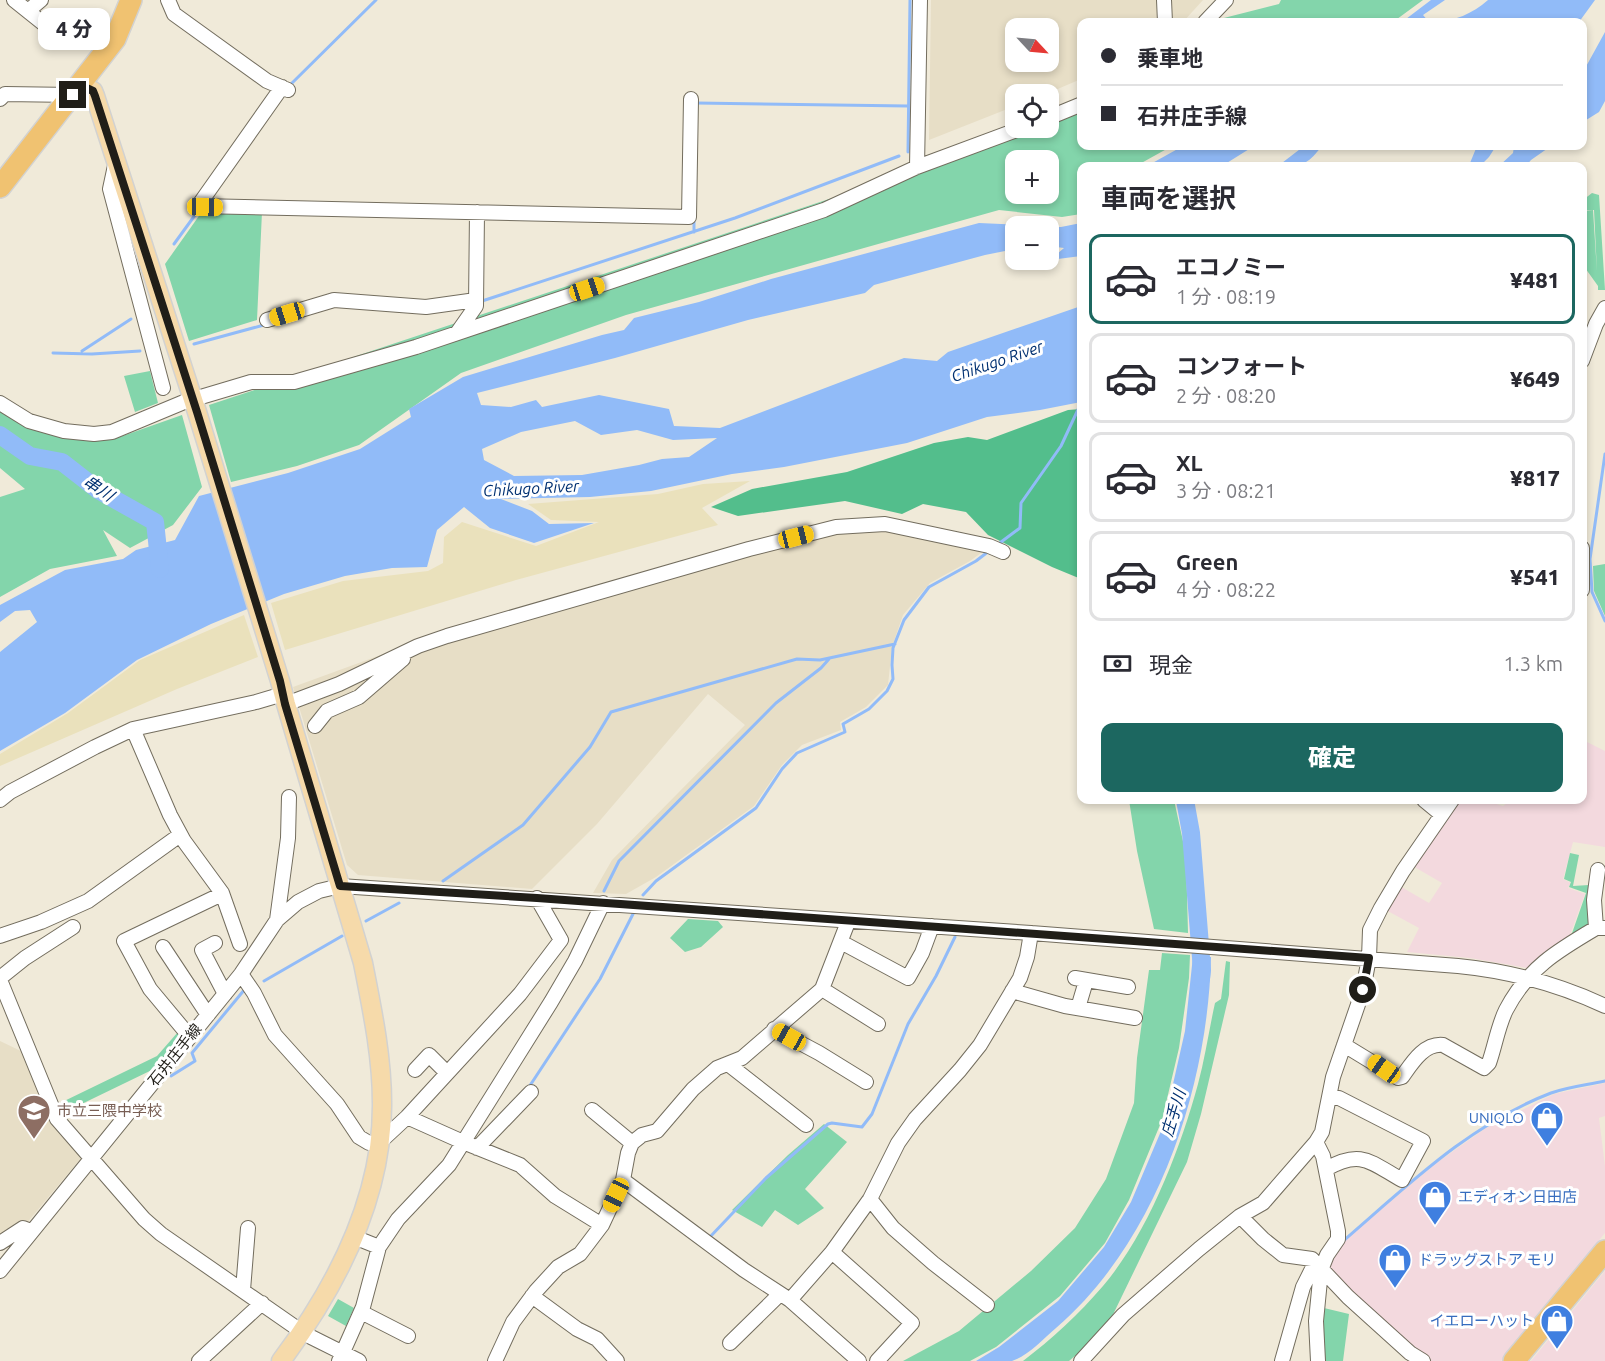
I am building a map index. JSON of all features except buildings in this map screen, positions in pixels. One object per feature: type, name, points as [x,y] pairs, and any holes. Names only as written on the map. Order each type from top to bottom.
[{"type":"highway","points":[[0,187],[77,90],[117,35],[130,0]]},
{"type":"highway","points":[[1514,1361],[1605,1251]]},
{"type":"main road","points":[[77,90],[93,91],[116,159],[283,693],[363,963],[371,1002],[381,1069],[382,1104],[379,1143],[369,1194],[354,1236],[330,1288],[303,1332],[281,1361]]},
{"type":"street","points":[[14,0],[65,38],[117,35]]},
{"type":"street","points":[[28,11],[41,0]]},
{"type":"street","points":[[168,0],[174,14],[267,81],[285,89],[202,207],[689,217],[691,99]]},
{"type":"street","points":[[917,167],[920,0]]},
{"type":"street","points":[[1164,0],[1164,18]]},
{"type":"street","points":[[1209,18],[1226,0]]},
{"type":"street","points":[[0,98],[5,94],[77,90]]},
{"type":"street","points":[[1059,113],[1077,106]]},
{"type":"street","points":[[0,403],[29,421],[64,431],[94,434],[112,432],[195,406],[250,382],[294,382],[457,333],[824,210],[917,167],[1005,134]]},
{"type":"street","points":[[116,159],[110,189],[163,388]]},
{"type":"street","points":[[457,333],[476,303],[477,212]]},
{"type":"street","points":[[267,320],[334,300],[426,307],[476,303]]},
{"type":"street","points":[[1587,348],[1596,324],[1605,309]]},
{"type":"street","points":[[0,800],[20,787],[133,729],[256,702],[283,693],[339,684],[418,646],[632,582],[836,527],[885,524],[989,546],[1004,552]]},
{"type":"street","points":[[315,726],[327,711],[359,697],[418,646]]},
{"type":"street","points":[[133,729],[180,835],[222,894],[240,944]]},
{"type":"street","points":[[277,920],[288,838],[289,796]]},
{"type":"street","points":[[1429,804],[1441,814]]},
{"type":"street","points":[[1081,1361],[1123,1315],[1199,1249],[1240,1216],[1263,1203],[1316,1142],[1322,1132],[1333,1077],[1363,990],[1369,958],[1370,930],[1381,908],[1449,804]]},
{"type":"street","points":[[0,936],[41,922],[88,901],[180,835]]},
{"type":"street","points":[[1344,1045],[1398,1078],[1402,1077],[1428,1047],[1436,1044],[1443,1045],[1484,1068],[1489,1063],[1506,1010],[1539,965],[1552,954],[1601,928],[1594,900],[1598,870]]},
{"type":"street","points":[[340,886],[1031,933],[1492,969],[1530,978],[1605,1006]]},
{"type":"street","name":"石井庄手線","points":[[0,1271],[241,974],[277,920],[298,902],[319,891],[340,886]]},
{"type":"street","points":[[190,1037],[150,988],[124,941],[222,894]]},
{"type":"street","points":[[537,898],[561,940],[574,954]]},
{"type":"street","points":[[340,1357],[361,1312],[379,1247],[398,1219],[449,1165],[551,1002],[574,954],[603,903]]},
{"type":"street","points":[[495,1361],[513,1322],[532,1296],[558,1267],[580,1254],[602,1225],[622,1180],[632,1143],[642,1136],[657,1131],[693,1089],[717,1068],[742,1058],[822,989],[849,922]]},
{"type":"street","points":[[841,942],[908,978],[922,953],[932,926]]},
{"type":"street","points":[[73,927],[25,958],[0,979],[57,1119],[144,1219],[160,1234],[340,1357],[359,1361]]},
{"type":"street","points":[[730,1343],[785,1297],[832,1252],[870,1198],[898,1143],[915,1119],[980,1045],[1020,978],[1027,957],[1031,933]]},
{"type":"street","points":[[241,974],[254,993],[275,1035],[337,1104],[359,1137],[369,1143],[379,1143],[407,1117],[519,994],[561,940]]},
{"type":"street","points":[[215,944],[202,950],[225,994]]},
{"type":"street","points":[[163,947],[208,1015]]},
{"type":"street","points":[[1078,1008],[1081,980],[1128,987]]},
{"type":"street","points":[[822,989],[878,1024]]},
{"type":"street","points":[[1012,991],[1078,1008],[1135,1018]]},
{"type":"street","points":[[774,1029],[866,1082]]},
{"type":"street","points":[[415,1070],[429,1055],[447,1073]]},
{"type":"street","points":[[728,1064],[806,1125]]},
{"type":"street","points":[[477,1148],[531,1092]]},
{"type":"street","points":[[1326,1169],[1342,1160],[1357,1158],[1402,1180],[1423,1142],[1339,1098],[1329,1098]]},
{"type":"street","points":[[592,1110],[632,1143]]},
{"type":"street","points":[[407,1117],[520,1165],[555,1196],[602,1225]]},
{"type":"street","points":[[1316,1142],[1326,1169],[1338,1239],[1321,1269],[1316,1321],[1318,1361]]},
{"type":"street","points":[[622,1180],[744,1270],[785,1297],[859,1361]]},
{"type":"street","points":[[870,1198],[893,1228],[987,1305]]},
{"type":"street","points":[[1240,1216],[1283,1255],[1312,1258],[1410,1353],[1424,1361]]},
{"type":"street","points":[[0,1243],[24,1228],[31,1231]]},
{"type":"street","points":[[243,1290],[248,1228]]},
{"type":"street","points":[[354,1236],[379,1247]]},
{"type":"street","points":[[832,1252],[912,1323],[877,1361]]},
{"type":"street","points":[[1282,1361],[1304,1287],[1321,1269]]},
{"type":"street","points":[[532,1296],[577,1329],[597,1339],[617,1361]]},
{"type":"street","points":[[199,1361],[262,1303]]},
{"type":"street","points":[[361,1312],[408,1336]]},
{"type":"shaded area","points":[[931,0],[1203,0],[1187,18],[1077,18],[1077,81],[1059,88],[1059,84],[1005,84],[1005,110],[929,140]]},
{"type":"shaded area","points":[[897,520],[985,550],[930,583],[903,615],[892,647],[888,685],[866,707],[840,722],[841,730],[802,745],[782,765],[754,806],[656,877],[626,894],[593,893],[612,860],[745,725],[708,694],[597,824],[532,889],[358,875],[347,865],[293,687],[408,645],[702,558]]},
{"type":"shaded area","points":[[1587,742],[1605,751],[1605,847],[1573,842],[1563,879],[1571,883],[1568,888],[1585,894],[1568,940],[1533,969],[1470,958],[1407,952],[1419,928],[1384,909],[1398,885],[1429,903],[1442,883],[1411,865],[1452,804],[1503,806],[1506,804],[1587,804]]},
{"type":"shaded area","name":"市立三隈中学校","points":[[0,1041],[25,1053],[82,1157],[26,1224],[0,1238]]},
{"type":"shaded area","points":[[1605,1083],[1605,1116],[1599,1118],[1605,1166],[1605,1233],[1501,1361],[1428,1361],[1412,1351],[1326,1268],[1340,1244],[1435,1164],[1486,1128],[1554,1094]]},
{"type":"shaded area","points":[[1605,1271],[1605,1361],[1531,1361]]},
{"type":"green space","points":[[1281,0],[1423,0],[1398,18],[1224,18],[1279,4]]},
{"type":"green space","points":[[1077,111],[1077,150],[1165,150],[1143,162],[1077,162],[1077,215],[1062,217],[999,210],[626,315],[461,373],[359,445],[297,466],[231,482],[209,405],[1013,138],[1059,138],[1059,120]]},
{"type":"green space","points":[[1592,193],[1599,195],[1605,290],[1598,290],[1598,286],[1587,271],[1587,211],[1593,210],[1587,210],[1587,197]],"holes":[[[1593,210],[1594,210],[1597,272]]]},
{"type":"green space","points":[[262,212],[257,320],[189,341],[165,264],[201,213]]},
{"type":"green space","points":[[150,371],[158,403],[135,412],[124,376]]},
{"type":"green space","points":[[0,408],[58,436],[114,439],[182,415],[202,487],[173,525],[130,548],[103,530],[117,556],[50,569],[0,597],[0,497],[25,489],[0,468]]},
{"type":"green space","points":[[1077,409],[1077,577],[988,535],[966,512],[923,504],[902,514],[845,501],[738,516],[711,507],[752,489],[847,472],[934,443],[968,437],[987,440],[1068,410]]},
{"type":"green space","points":[[1605,564],[1605,616],[1594,591],[1593,566]]},
{"type":"green space","points":[[1130,804],[1175,804],[1186,855],[1188,933],[1154,929]]},
{"type":"green space","points":[[1570,853],[1579,855],[1573,886],[1589,885],[1592,928],[1570,939],[1586,893],[1569,887],[1571,882],[1564,879]]},
{"type":"green space","points":[[688,919],[718,921],[723,927],[701,947],[685,952],[670,938]]},
{"type":"green space","points":[[1162,953],[1190,955],[1179,1048],[1162,1120],[1129,1200],[1105,1243],[1060,1296],[996,1347],[970,1361],[903,1361],[959,1331],[1031,1271],[1075,1228],[1106,1179],[1134,1103],[1137,1058],[1149,970],[1160,970]]},
{"type":"green space","points":[[1226,961],[1230,962],[1229,995],[1201,1114],[1187,1162],[1106,1329],[1069,1361],[1023,1361],[1065,1326],[1103,1286],[1119,1265],[1148,1216],[1172,1163],[1191,1109],[1215,1003],[1221,999]]},
{"type":"green space","points":[[178,1032],[181,1035],[156,1068],[61,1114],[56,1105],[157,1056]]},
{"type":"green space","points":[[824,1124],[847,1142],[805,1189],[824,1208],[798,1225],[775,1210],[762,1227],[732,1210],[788,1155]]},
{"type":"green space","points":[[338,1299],[354,1308],[346,1326],[328,1316]]},
{"type":"green space","points":[[1324,1308],[1349,1314],[1343,1361],[1325,1361],[1322,1326]]},
{"type":"sand","points":[[750,481],[702,508],[718,525],[516,580],[285,650],[271,603],[343,581],[428,571],[443,563],[444,537],[462,522],[536,546],[599,522],[551,520],[528,504],[658,494],[703,484]]},
{"type":"sand","points":[[244,615],[258,657],[177,689],[0,766],[0,754],[68,713],[140,660]]},
{"type":"water","points":[[1431,0],[1445,0],[1423,15],[1426,18],[1407,18]]},
{"type":"water","points":[[1488,0],[1595,0],[1582,18],[1456,18],[1476,9]]},
{"type":"water","points":[[1605,32],[1605,101],[1599,112],[1587,120],[1587,65]]},
{"type":"water","points":[[1176,150],[1248,150],[1228,162],[1154,162]]},
{"type":"water","points":[[1299,150],[1318,150],[1306,162],[1283,162]]},
{"type":"water","points":[[1475,150],[1493,150],[1484,162],[1470,162]]},
{"type":"water","points":[[1513,150],[1545,150],[1529,162],[1503,162]]},
{"type":"water","name":"Chikugo River","points":[[979,223],[1005,224],[1005,251],[874,285],[865,293],[748,320],[615,358],[477,393],[481,405],[511,407],[536,400],[542,407],[599,395],[669,409],[674,426],[720,428],[904,358],[937,361],[948,352],[1077,307],[1077,403],[987,417],[907,443],[651,491],[590,497],[501,499],[532,511],[549,524],[594,523],[534,543],[490,528],[464,507],[437,530],[427,567],[392,568],[345,576],[284,594],[211,624],[137,660],[65,713],[0,751],[0,652],[37,622],[30,610],[15,611],[0,622],[0,605],[65,570],[123,559],[136,550],[175,540],[199,496],[288,473],[360,449],[411,417],[409,409],[463,377],[624,330],[634,318],[699,302],[771,279]],"holes":[[[575,421],[601,435],[637,430],[673,440],[717,438],[689,457],[662,459],[582,475],[514,476],[484,460],[482,449],[521,432]]]},
{"type":"water","points":[[1077,224],[1077,257],[1059,259],[1059,252],[1064,248],[1059,247],[1059,227]]},
{"type":"water","points":[[1193,956],[1211,957],[1208,1007],[1200,1058],[1187,1109],[1170,1159],[1149,1207],[1122,1252],[1092,1292],[1041,1342],[1012,1361],[976,1361],[999,1347],[1058,1301],[1104,1247],[1131,1202],[1164,1124],[1185,1031]]},
{"type":"waterway","points":[[288,87],[376,0]]},
{"type":"waterway","points":[[908,152],[910,0]]},
{"type":"waterway","points":[[696,103],[908,106]]},
{"type":"waterway","points":[[479,302],[735,218],[899,156]]},
{"type":"waterway","points":[[174,244],[198,211]]},
{"type":"waterway","points":[[694,218],[694,232]]},
{"type":"waterway","points":[[82,351],[131,319]]},
{"type":"waterway","points":[[194,344],[264,325]]},
{"type":"waterway","points":[[53,353],[92,354],[140,351]]},
{"type":"waterway","points":[[997,545],[1020,528],[1021,503],[1061,446],[1077,412]]},
{"type":"waterway","name":"串川","points":[[0,435],[30,456],[62,462],[98,490],[155,522],[160,569]]},
{"type":"waterway","points":[[1605,454],[1590,559],[1592,592],[1605,621]]},
{"type":"waterway","points":[[643,895],[656,881],[756,808],[782,769],[797,753],[845,732],[843,724],[869,709],[887,691],[893,679],[893,648],[904,620],[929,587],[976,561],[989,551]]},
{"type":"waterway","points":[[443,881],[523,825],[590,747],[611,712],[797,659],[820,660],[895,644]]},
{"type":"waterway","points":[[604,891],[619,861],[776,703],[821,668],[829,659]]},
{"type":"waterway","name":"庄手川","points":[[1186,804],[1191,833],[1201,979]]},
{"type":"waterway","points":[[366,921],[399,903]]},
{"type":"waterway","points":[[529,1087],[600,979],[633,914]]},
{"type":"waterway","points":[[264,981],[342,936]]},
{"type":"waterway","points":[[709,1238],[766,1178],[828,1124],[862,1127],[872,1114],[908,1024],[936,976],[955,937]]},
{"type":"waterway","points":[[171,1076],[195,1061],[192,1053],[245,989]]},
{"type":"waterway","points":[[1342,1242],[1415,1178],[1493,1121],[1551,1093],[1605,1081]]},
{"type":"place","name":"市立三隈中学校","points":[[34,1140]]},
{"type":"place","name":"UNIQLO","points":[[1547,1147]]},
{"type":"place","name":"エディオン日田店","points":[[1435,1226]]},
{"type":"place","name":"ドラッグストア モリ","points":[[1395,1289]]},
{"type":"place","name":"イエローハット","points":[[1557,1350]]},
{"type":"route","points":[[73,95],[80,85],[93,91],[95,96],[197,412],[340,886],[1369,958],[1363,990]]}]
